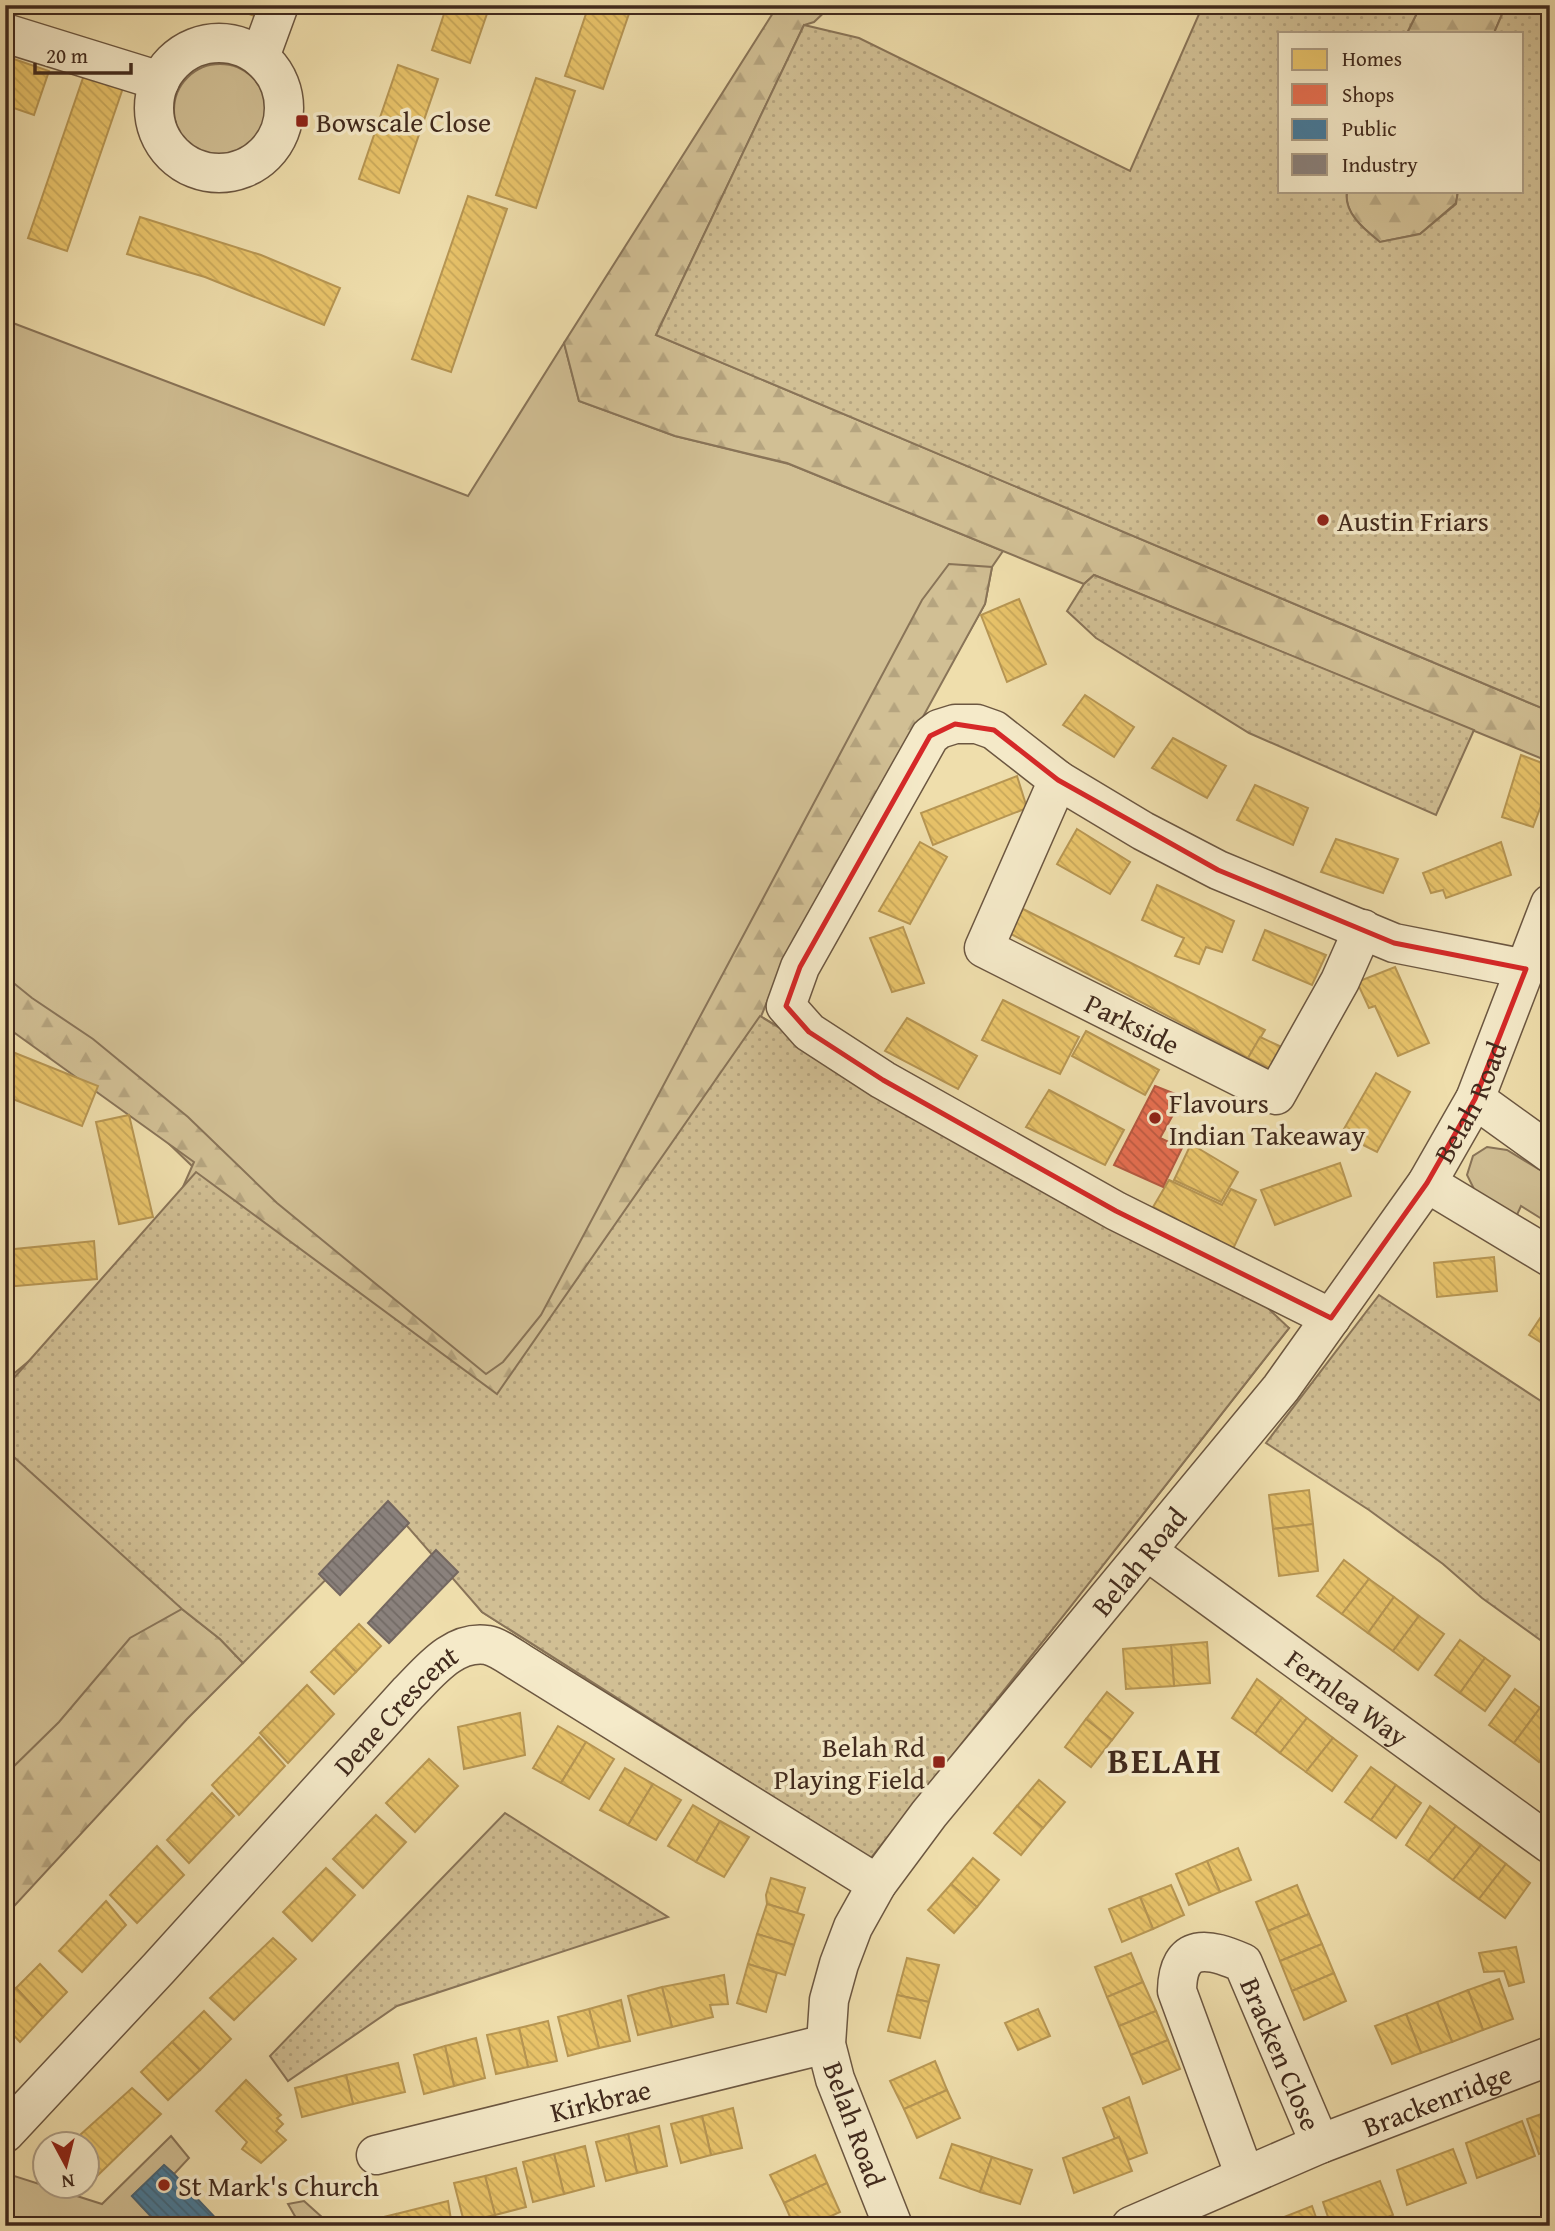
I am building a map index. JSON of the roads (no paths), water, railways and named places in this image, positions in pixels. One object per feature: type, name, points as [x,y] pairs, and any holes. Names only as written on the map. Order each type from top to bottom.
[{"type":"street","points":[[260,57],[279,5]]},
{"type":"street","points":[[5,33],[160,81]]},
{"type":"street","points":[[224,43],[243,48],[260,57],[275,75],[283,95],[284,117],[277,138],[263,156],[244,168],[223,173],[201,171],[181,161],[165,145],[155,119],[154,103],[160,81],[171,65],[186,52],[204,45],[224,43]]},
{"type":"street","points":[[1331,1318],[1116,1211],[883,1080],[808,1032],[786,1006],[800,967],[930,736],[939,729],[955,724],[977,724],[994,730],[1058,780],[1143,831],[1218,870],[1394,943],[1526,969]]},
{"type":"street","name":"Parkside","points":[[1058,780],[984,948],[1276,1095],[1340,981],[1363,929]]},
{"type":"street","name":"Belah Road","points":[[893,2226],[835,2079],[826,2044],[829,2000],[853,1927],[877,1884],[929,1814],[1273,1399],[1427,1183],[1475,1099],[1550,904]]},
{"type":"street","points":[[1475,1099],[1550,1153]]},
{"type":"street","points":[[1427,1183],[1550,1257]]},
{"type":"street","name":"Fernlea Way","points":[[1147,1551],[1550,1844]]},
{"type":"street","name":"Dene Crescent","points":[[5,2133],[159,1968],[408,1693],[447,1655],[470,1645],[489,1645],[522,1663],[877,1884]]},
{"type":"street","name":"Bracken Close","points":[[1245,2176],[1177,1991],[1177,1977],[1185,1962],[1197,1951],[1210,1950],[1243,1963],[1320,2144]]},
{"type":"street","name":"Kirkbrae","points":[[376,2155],[826,2044]]},
{"type":"street","name":"Brackenridge","points":[[1131,2226],[1320,2144],[1550,2056]]},
{"type":"place","name":"Bowscale Close","points":[[302,121]]},
{"type":"place","name":"Austin Friars","points":[[1323,520]]},
{"type":"place","name":"Flavours Indian Takeaway","points":[[1155,1118]]},
{"type":"place","name":"Belah Rd Playing Field","points":[[939,1762]]},
{"type":"place","name":"St Mark's Church","points":[[164,2185]]},
{"type":"district","name":"BELAH","points":[[1165,1760]]}]
